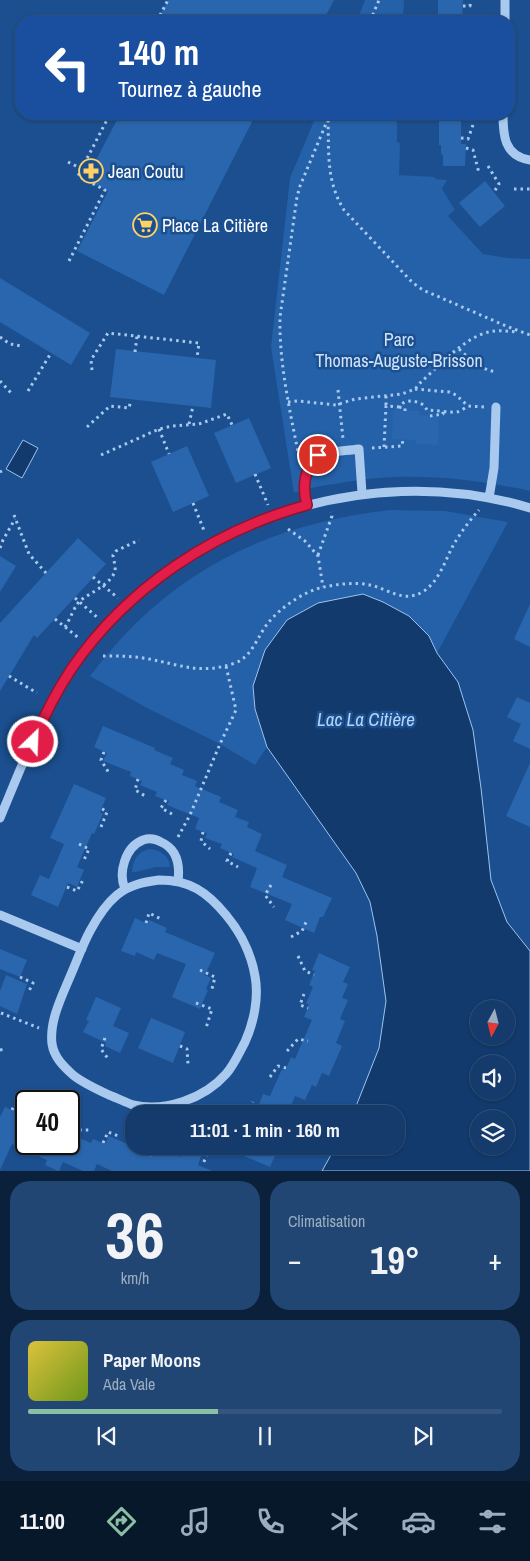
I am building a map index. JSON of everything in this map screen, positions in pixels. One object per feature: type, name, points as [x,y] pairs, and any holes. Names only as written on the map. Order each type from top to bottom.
[{"type":"street","points":[[505,0],[505,15]]},
{"type":"street","points":[[503,120],[506,144],[517,156],[530,160]]},
{"type":"street","points":[[489,498],[494,468],[496,407]]},
{"type":"street","points":[[307,505],[305,478],[312,460],[318,455],[358,449],[362,493]]},
{"type":"street","points":[[0,818],[42,721],[72,668],[97,637],[126,606],[170,569],[210,544],[264,519],[307,505],[362,493],[411,490],[458,494],[489,498],[530,508]]},
{"type":"street","points":[[125,890],[122,879],[124,862],[132,848],[145,839],[160,840],[171,848],[179,868],[178,881]]},
{"type":"street","points":[[159,880],[178,881],[197,888],[212,900],[243,939],[256,976],[254,1012],[248,1035],[237,1058],[226,1074],[211,1087],[195,1097],[178,1104],[142,1106],[126,1102],[96,1089],[79,1080],[64,1068],[56,1056],[52,1043],[52,1030],[60,1003],[90,930],[113,899],[125,890],[144,882],[159,880]]},
{"type":"street","points":[[0,915],[82,949]]},
{"type":"path","points":[[160,15],[168,0]]},
{"type":"path","points":[[373,15],[379,0]]},
{"type":"path","points":[[463,6],[470,6],[471,0]]},
{"type":"path","points":[[68,261],[105,190],[78,176],[107,120]]},
{"type":"path","points":[[299,460],[288,402],[280,337],[280,317],[298,192],[327,120]]},
{"type":"path","points":[[329,120],[330,176],[334,190],[344,210],[416,286],[530,335]]},
{"type":"path","points":[[461,138],[468,139],[474,122]]},
{"type":"path","points":[[466,148],[473,150],[479,173]]},
{"type":"path","points":[[68,162],[82,169]]},
{"type":"path","points":[[488,166],[499,184],[494,192]]},
{"type":"path","points":[[514,189],[530,189]]},
{"type":"path","points":[[415,389],[469,340],[491,331],[520,332]]},
{"type":"path","points":[[92,370],[91,360],[108,333],[199,343],[197,358]]},
{"type":"path","points":[[135,352],[137,336]]},
{"type":"path","points":[[0,338],[10,344],[21,346]]},
{"type":"path","points":[[459,349],[478,366],[487,371],[496,372]]},
{"type":"path","points":[[28,391],[51,353]]},
{"type":"path","points":[[0,381],[12,394]]},
{"type":"path","points":[[288,402],[340,404],[355,399],[402,394],[415,389],[449,392],[456,395],[470,407],[458,412],[426,410],[424,406],[412,401],[404,402],[398,407]]},
{"type":"path","points":[[338,390],[342,433]]},
{"type":"path","points":[[384,447],[386,396]]},
{"type":"path","points":[[87,427],[110,406],[129,408],[131,400]]},
{"type":"path","points":[[189,424],[192,406]]},
{"type":"path","points":[[386,406],[405,408],[405,411]]},
{"type":"path","points":[[430,416],[443,414],[443,410]]},
{"type":"path","points":[[101,455],[160,429],[172,426],[207,422],[227,414],[232,425]]},
{"type":"path","points":[[160,429],[170,454]]},
{"type":"path","points":[[365,448],[402,446],[403,439]]},
{"type":"path","points":[[255,474],[268,505]]},
{"type":"path","points":[[193,503],[205,533]]},
{"type":"path","points":[[103,656],[146,658],[202,669],[226,666],[244,659],[250,653],[267,624],[276,614],[299,598],[323,587],[368,584],[406,597],[413,596],[422,592],[436,580],[454,543],[476,513]]},
{"type":"path","points":[[323,587],[318,556],[332,516]]},
{"type":"path","points":[[0,548],[2,540],[15,517],[29,554],[46,573]]},
{"type":"path","points":[[288,529],[305,541],[318,556]]},
{"type":"path","points":[[65,627],[79,601],[99,589],[114,574],[115,569],[112,555],[116,551],[139,540]]},
{"type":"path","points":[[93,578],[118,598]]},
{"type":"path","points":[[74,598],[98,618]]},
{"type":"path","points":[[55,619],[80,639]]},
{"type":"path","points":[[178,837],[187,822],[236,710],[226,666]]},
{"type":"path","points":[[10,676],[38,694]]},
{"type":"path","points":[[104,752],[101,760],[109,774]]},
{"type":"path","points":[[138,780],[135,790],[147,797]]},
{"type":"path","points":[[166,800],[161,808],[172,814]]},
{"type":"path","points":[[101,808],[107,812],[101,827]]},
{"type":"path","points":[[203,832],[201,841],[210,848]]},
{"type":"path","points":[[79,844],[89,849],[83,862]]},
{"type":"path","points":[[231,852],[228,861],[238,867]]},
{"type":"path","points":[[67,887],[77,891],[83,880]]},
{"type":"path","points":[[271,885],[265,895],[274,907]]},
{"type":"path","points":[[146,923],[149,913],[162,919]]},
{"type":"path","points":[[291,937],[302,931],[307,920]]},
{"type":"path","points":[[298,956],[305,971],[314,975]]},
{"type":"path","points":[[200,970],[215,976],[212,989]]},
{"type":"path","points":[[20,977],[33,983],[28,993]]},
{"type":"path","points":[[304,994],[300,1005],[308,1008]]},
{"type":"path","points":[[196,1003],[212,1009],[206,1028]]},
{"type":"path","points":[[1,1013],[40,1028]]},
{"type":"path","points":[[106,1038],[101,1049],[110,1060]]},
{"type":"path","points":[[287,1051],[298,1039],[308,1041]]},
{"type":"path","points":[[180,1046],[187,1049],[188,1064]]},
{"type":"path","points":[[0,1050],[6,1049]]},
{"type":"path","points":[[270,1077],[278,1066],[286,1068]]},
{"type":"path","points":[[12,1110],[15,1106]]},
{"type":"path","points":[[80,1130],[89,1130]]},
{"type":"path","points":[[103,1143],[108,1132],[120,1137]]},
{"type":"path","points":[[203,1164],[207,1155]]},
{"type":"green space","points":[[365,0],[404,0],[403,15],[359,15]]},
{"type":"green space","name":"Parc Thomas-Auguste-Brisson","points":[[314,120],[397,120],[397,142],[400,143],[399,175],[434,177],[447,180],[442,189],[455,210],[448,216],[483,254],[530,259],[530,491],[457,479],[409,477],[360,480],[314,487],[294,493],[271,347],[290,178]]},
{"type":"green space","points":[[389,510],[445,511],[508,522],[437,653],[429,636],[255,709],[267,747],[255,765],[220,744],[147,708],[90,676],[129,630],[163,599],[191,578],[221,560],[252,545],[284,533],[353,515]]},
{"type":"green space","points":[[149,849],[166,856],[170,867],[156,867],[132,872],[137,857]]},
{"type":"water","points":[[23,440],[38,448],[22,478],[6,469]]},
{"type":"water","name":"Lac La Citière","points":[[363,594],[409,616],[429,636],[437,653],[458,682],[473,730],[491,880],[507,922],[530,951],[530,1171],[322,1171],[331,1155],[405,1155],[405,1105],[357,1105],[379,1048],[386,1001],[370,902],[356,873],[267,747],[255,709],[253,686],[265,650],[287,620],[318,603]]},
{"type":"building","points":[[168,0],[334,0],[326,15],[160,15]]},
{"type":"building","points":[[438,0],[463,0],[462,15],[438,15]]},
{"type":"building","name":"Place La Citière","points":[[117,120],[253,120],[164,295],[77,251],[108,191],[78,176],[86,160],[94,164]]},
{"type":"building","points":[[439,120],[461,120],[461,144],[466,144],[465,166],[443,166],[443,155],[441,154],[441,145],[439,145]]},
{"type":"building","points":[[485,181],[505,206],[480,227],[459,203]]},
{"type":"building","points":[[0,278],[90,333],[71,365],[0,322]]},
{"type":"building","points":[[116,349],[216,360],[211,408],[110,397]]},
{"type":"building","points":[[393,410],[419,411],[419,415],[439,416],[438,445],[416,444],[416,440],[392,439]]},
{"type":"building","points":[[249,418],[271,468],[236,483],[214,433]]},
{"type":"building","points":[[187,446],[209,496],[173,512],[151,462]]},
{"type":"building","points":[[78,538],[106,564],[37,638],[34,635],[0,691],[0,623]]},
{"type":"building","points":[[0,556],[16,566],[0,592]]},
{"type":"building","points":[[530,604],[530,647],[514,639]]},
{"type":"building","points":[[517,697],[530,703],[530,749],[513,741],[521,724],[507,717]]},
{"type":"building","points":[[103,726],[155,748],[154,750],[173,758],[170,764],[184,770],[182,775],[197,781],[195,786],[221,797],[219,802],[238,810],[235,817],[249,822],[247,827],[262,834],[255,851],[287,865],[282,877],[332,898],[323,917],[320,917],[314,933],[285,920],[292,904],[250,887],[257,868],[232,857],[234,854],[220,848],[222,844],[205,838],[207,833],[195,829],[199,818],[167,805],[169,801],[155,796],[157,792],[140,785],[142,781],[130,776],[131,772],[103,761],[107,753],[94,747]]},
{"type":"building","points":[[530,763],[530,827],[506,816]]},
{"type":"building","points":[[74,784],[106,798],[100,812],[103,814],[94,834],[92,833],[77,867],[84,870],[77,887],[68,883],[58,907],[31,895],[40,875],[49,879],[64,844],[50,838]]},
{"type":"building","points":[[135,918],[148,924],[149,920],[167,928],[165,932],[215,953],[205,975],[211,978],[200,1009],[172,997],[186,964],[157,953],[154,960],[136,952],[135,956],[121,951]]},
{"type":"building","points":[[0,949],[27,960],[20,977],[0,969]]},
{"type":"building","points":[[319,953],[350,967],[343,982],[348,984],[342,998],[348,1000],[340,1019],[345,1021],[336,1043],[342,1046],[329,1076],[322,1073],[316,1087],[312,1085],[305,1100],[295,1096],[292,1105],[259,1105],[263,1094],[270,1096],[282,1069],[285,1071],[291,1057],[295,1059],[312,1020],[304,1017],[309,1005],[306,1003],[313,987],[309,985],[315,971],[312,970]]},
{"type":"building","points":[[6,975],[27,984],[17,1014],[0,1006],[0,991]]},
{"type":"building","points":[[96,997],[121,1008],[113,1026],[129,1033],[120,1053],[105,1046],[106,1043],[83,1032],[89,1021],[86,1020]]},
{"type":"building","points":[[151,1018],[185,1032],[173,1063],[138,1048]]},
{"type":"building","points":[[5,1107],[15,1112],[15,1145],[12,1144],[0,1170],[0,1117]]},
{"type":"building","points":[[109,1136],[125,1143],[125,1155],[177,1155],[181,1157],[182,1155],[201,1155],[198,1165],[212,1171],[112,1171],[97,1164],[94,1171],[83,1171],[63,1162],[58,1171],[45,1165],[47,1160],[36,1155],[80,1155],[80,1138],[91,1143],[93,1139],[105,1144]]},
{"type":"building","points":[[242,1155],[275,1155],[270,1167]]},
{"type":"place","name":"Jean Coutu","points":[[91,171]]},
{"type":"place","name":"Place La Citière","points":[[145,225]]},
{"type":"route","points":[[33,742],[52,702],[72,668],[97,637],[126,606],[170,569],[210,544],[264,519],[307,505],[304,489],[305,478],[312,460],[318,455]]}]
